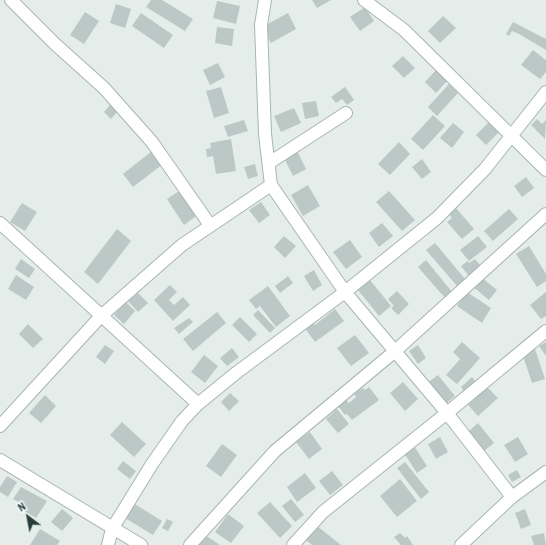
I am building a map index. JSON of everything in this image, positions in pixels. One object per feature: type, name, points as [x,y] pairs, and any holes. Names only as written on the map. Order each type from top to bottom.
[{"type":"street","points":[[11,0],[55,44],[104,88],[152,142],[210,225]]},
{"type":"street","points":[[265,0],[261,25],[265,134],[271,185],[345,292],[394,352],[447,413],[512,497]]},
{"type":"street","points":[[364,0],[404,30],[546,170]]},
{"type":"street","points":[[108,545],[112,529],[173,434],[198,404],[345,292],[437,218],[485,169],[546,92]]},
{"type":"street","points":[[269,163],[346,113]]},
{"type":"street","points":[[0,426],[101,316],[182,244],[271,185]]},
{"type":"street","points":[[190,545],[275,451],[394,352],[546,214]]},
{"type":"street","points":[[0,223],[198,404]]},
{"type":"street","points":[[293,545],[323,512],[447,413],[546,331]]},
{"type":"street","points":[[0,460],[112,529],[141,545]]},
{"type":"street","points":[[461,545],[512,497],[546,472]]},
{"type":"building","points":[[151,0],[162,0],[193,19],[185,31],[146,7]]},
{"type":"building","points":[[312,0],[331,0],[317,8]]},
{"type":"building","points":[[217,1],[240,6],[236,24],[213,18]]},
{"type":"building","points":[[116,4],[131,9],[125,28],[110,23]]},
{"type":"building","points":[[365,7],[374,21],[360,31],[350,17]]},
{"type":"building","points":[[85,12],[99,21],[84,44],[70,35]]},
{"type":"building","points":[[141,13],[173,35],[164,48],[132,26]]},
{"type":"building","points":[[288,13],[296,29],[271,43],[262,27]]},
{"type":"building","points":[[443,16],[456,28],[440,43],[428,31]]},
{"type":"building","points":[[513,22],[546,39],[546,50],[512,31],[509,36],[506,34]]},
{"type":"building","points":[[217,27],[234,29],[232,46],[215,43]]},
{"type":"building","points":[[533,50],[546,60],[546,72],[540,79],[521,65]]},
{"type":"building","points":[[403,56],[415,68],[404,78],[392,66]]},
{"type":"building","points":[[218,63],[225,77],[210,85],[203,70]]},
{"type":"building","points":[[436,70],[447,81],[436,93],[425,82]]},
{"type":"building","points":[[449,84],[458,93],[437,116],[428,107]]},
{"type":"building","points":[[221,87],[229,113],[214,118],[206,91]]},
{"type":"building","points":[[345,87],[354,100],[347,105],[342,99],[336,103],[331,97]]},
{"type":"building","points":[[316,101],[319,116],[305,119],[302,103]]},
{"type":"building","points":[[111,104],[119,110],[111,119],[104,112]]},
{"type":"building","points":[[294,108],[301,123],[281,132],[274,116]]},
{"type":"building","points":[[433,115],[445,126],[423,150],[411,139]]},
{"type":"building","points":[[537,119],[542,124],[546,120],[545,139],[531,125]]},
{"type":"building","points":[[244,120],[248,131],[228,137],[224,126]]},
{"type":"building","points":[[490,121],[500,131],[486,145],[476,135]]},
{"type":"building","points":[[453,123],[464,132],[452,148],[440,138]]},
{"type":"building","points":[[231,139],[236,171],[216,174],[213,156],[207,157],[206,149],[211,148],[210,143]]},
{"type":"building","points":[[399,142],[410,154],[390,175],[378,164]]},
{"type":"building","points":[[296,149],[306,169],[293,176],[283,156]]},
{"type":"building","points":[[152,151],[163,164],[133,187],[123,174]]},
{"type":"building","points":[[422,159],[431,172],[422,179],[412,167]]},
{"type":"building","points":[[255,164],[258,176],[248,179],[244,167]]},
{"type":"building","points":[[526,177],[534,188],[522,197],[514,186]]},
{"type":"building","points":[[308,185],[320,206],[303,216],[291,195]]},
{"type":"building","points":[[182,189],[199,214],[184,225],[167,199]]},
{"type":"building","points":[[389,191],[415,220],[402,231],[376,202]]},
{"type":"building","points":[[261,202],[270,215],[259,223],[249,210]]},
{"type":"building","points":[[22,203],[37,212],[25,231],[10,222]]},
{"type":"building","points":[[456,208],[474,229],[462,239],[447,222],[452,218],[449,214]]},
{"type":"building","points":[[509,209],[518,219],[493,241],[484,231]]},
{"type":"building","points":[[382,223],[393,236],[379,247],[369,233]]},
{"type":"building","points":[[117,229],[131,241],[98,284],[84,272]]},
{"type":"building","points":[[284,236],[296,246],[285,258],[274,247]]},
{"type":"building","points":[[478,236],[487,247],[469,261],[460,250]]},
{"type":"building","points":[[350,240],[362,257],[346,269],[333,252]]},
{"type":"building","points":[[435,243],[465,279],[457,286],[426,250]]},
{"type":"building","points":[[529,246],[546,274],[546,281],[537,287],[516,254]]},
{"type":"building","points":[[21,259],[35,269],[29,278],[15,269]]},
{"type":"building","points":[[475,259],[481,266],[469,276],[461,266],[468,261],[469,263]]},
{"type":"building","points":[[426,260],[452,292],[445,298],[418,267]]},
{"type":"building","points":[[314,270],[322,285],[313,291],[304,276]]},
{"type":"building","points":[[16,275],[34,287],[26,300],[8,289]]},
{"type":"building","points":[[288,276],[293,283],[280,293],[275,286]]},
{"type":"building","points":[[480,276],[497,290],[489,300],[472,286]]},
{"type":"building","points":[[370,280],[391,306],[379,316],[358,290]]},
{"type":"building","points":[[170,285],[177,292],[169,300],[174,305],[183,297],[190,305],[173,321],[154,300]]},
{"type":"building","points":[[268,286],[290,316],[276,327],[260,306],[256,309],[249,300]]},
{"type":"building","points":[[397,291],[409,304],[398,315],[391,308],[394,306],[388,299]]},
{"type":"building","points":[[467,292],[491,308],[482,323],[457,306]]},
{"type":"building","points":[[546,292],[546,316],[541,319],[530,305]]},
{"type":"building","points":[[138,293],[148,303],[138,312],[128,301]]},
{"type":"building","points":[[126,302],[135,311],[124,324],[114,315]]},
{"type":"building","points":[[335,309],[344,321],[315,342],[304,327],[312,321],[315,325]]},
{"type":"building","points":[[258,310],[275,328],[270,333],[253,315]]},
{"type":"building","points":[[217,312],[226,323],[193,351],[183,339]]},
{"type":"building","points":[[240,317],[257,334],[249,342],[232,325]]},
{"type":"building","points":[[189,318],[193,322],[179,334],[174,328]]},
{"type":"building","points":[[28,324],[43,339],[33,348],[19,334]]},
{"type":"building","points":[[355,335],[369,353],[351,366],[337,348]]},
{"type":"building","points":[[462,342],[480,358],[457,384],[446,375],[460,359],[453,352]]},
{"type":"building","points":[[546,342],[546,356],[539,346]]},
{"type":"building","points":[[105,345],[114,351],[105,364],[96,357]]},
{"type":"building","points":[[418,345],[426,358],[418,364],[409,351]]},
{"type":"building","points":[[232,348],[239,357],[227,366],[220,358]]},
{"type":"building","points":[[535,349],[545,379],[532,383],[522,353]]},
{"type":"building","points":[[204,355],[218,366],[205,383],[191,372]]},
{"type":"building","points":[[438,375],[455,396],[444,405],[427,383]]},
{"type":"building","points":[[472,377],[476,382],[464,391],[461,387]]},
{"type":"building","points":[[403,382],[418,399],[405,411],[390,393]]},
{"type":"building","points":[[369,387],[379,400],[352,420],[347,414],[345,415],[338,406],[346,400],[349,403],[356,397],[354,394],[363,388],[365,390]]},
{"type":"building","points":[[487,387],[498,398],[478,416],[468,405]]},
{"type":"building","points":[[230,393],[239,401],[229,411],[221,402]]},
{"type":"building","points":[[45,395],[56,406],[41,423],[29,413]]},
{"type":"building","points":[[337,409],[349,424],[338,433],[326,419]]},
{"type":"building","points":[[122,422],[146,444],[134,457],[110,435]]},
{"type":"building","points":[[478,423],[494,443],[484,451],[469,431]]},
{"type":"building","points":[[310,432],[322,449],[309,459],[296,442]]},
{"type":"building","points":[[440,437],[448,452],[436,459],[428,444]]},
{"type":"building","points":[[518,437],[528,454],[515,462],[504,445]]},
{"type":"building","points":[[222,444],[237,455],[221,477],[206,466]]},
{"type":"building","points":[[414,446],[427,466],[417,473],[404,453]]},
{"type":"building","points":[[123,461],[136,471],[130,479],[117,469]]},
{"type":"building","points":[[405,462],[429,492],[421,499],[397,468]]},
{"type":"building","points":[[517,470],[521,477],[512,482],[508,475]]},
{"type":"building","points":[[332,471],[343,485],[330,495],[319,481]]},
{"type":"building","points":[[305,473],[316,488],[297,502],[287,487]]},
{"type":"building","points":[[7,476],[17,482],[8,497],[0,492],[0,487]]},
{"type":"building","points":[[400,479],[417,501],[397,517],[380,496]]},
{"type":"building","points":[[21,487],[47,501],[36,518],[16,506],[19,502],[13,499]]},
{"type":"building","points":[[291,499],[304,515],[295,522],[282,506]]},
{"type":"building","points":[[270,502],[292,526],[280,538],[257,513]]},
{"type":"building","points":[[133,503],[162,521],[153,535],[125,518]]},
{"type":"building","points":[[62,509],[73,518],[62,531],[51,522]]},
{"type":"building","points":[[525,509],[531,525],[521,529],[515,513]]},
{"type":"building","points":[[228,514],[244,526],[231,543],[215,532]]},
{"type":"building","points":[[167,519],[173,522],[168,531],[162,528]]},
{"type":"building","points":[[317,526],[341,545],[312,545],[306,540]]},
{"type":"building","points":[[40,529],[60,541],[57,545],[30,545]]},
{"type":"building","points":[[202,533],[220,545],[194,545]]},
{"type":"building","points":[[400,533],[405,538],[407,536],[413,545],[401,545],[394,537]]},
{"type":"building","points":[[544,533],[546,545],[534,545],[531,536]]}]
